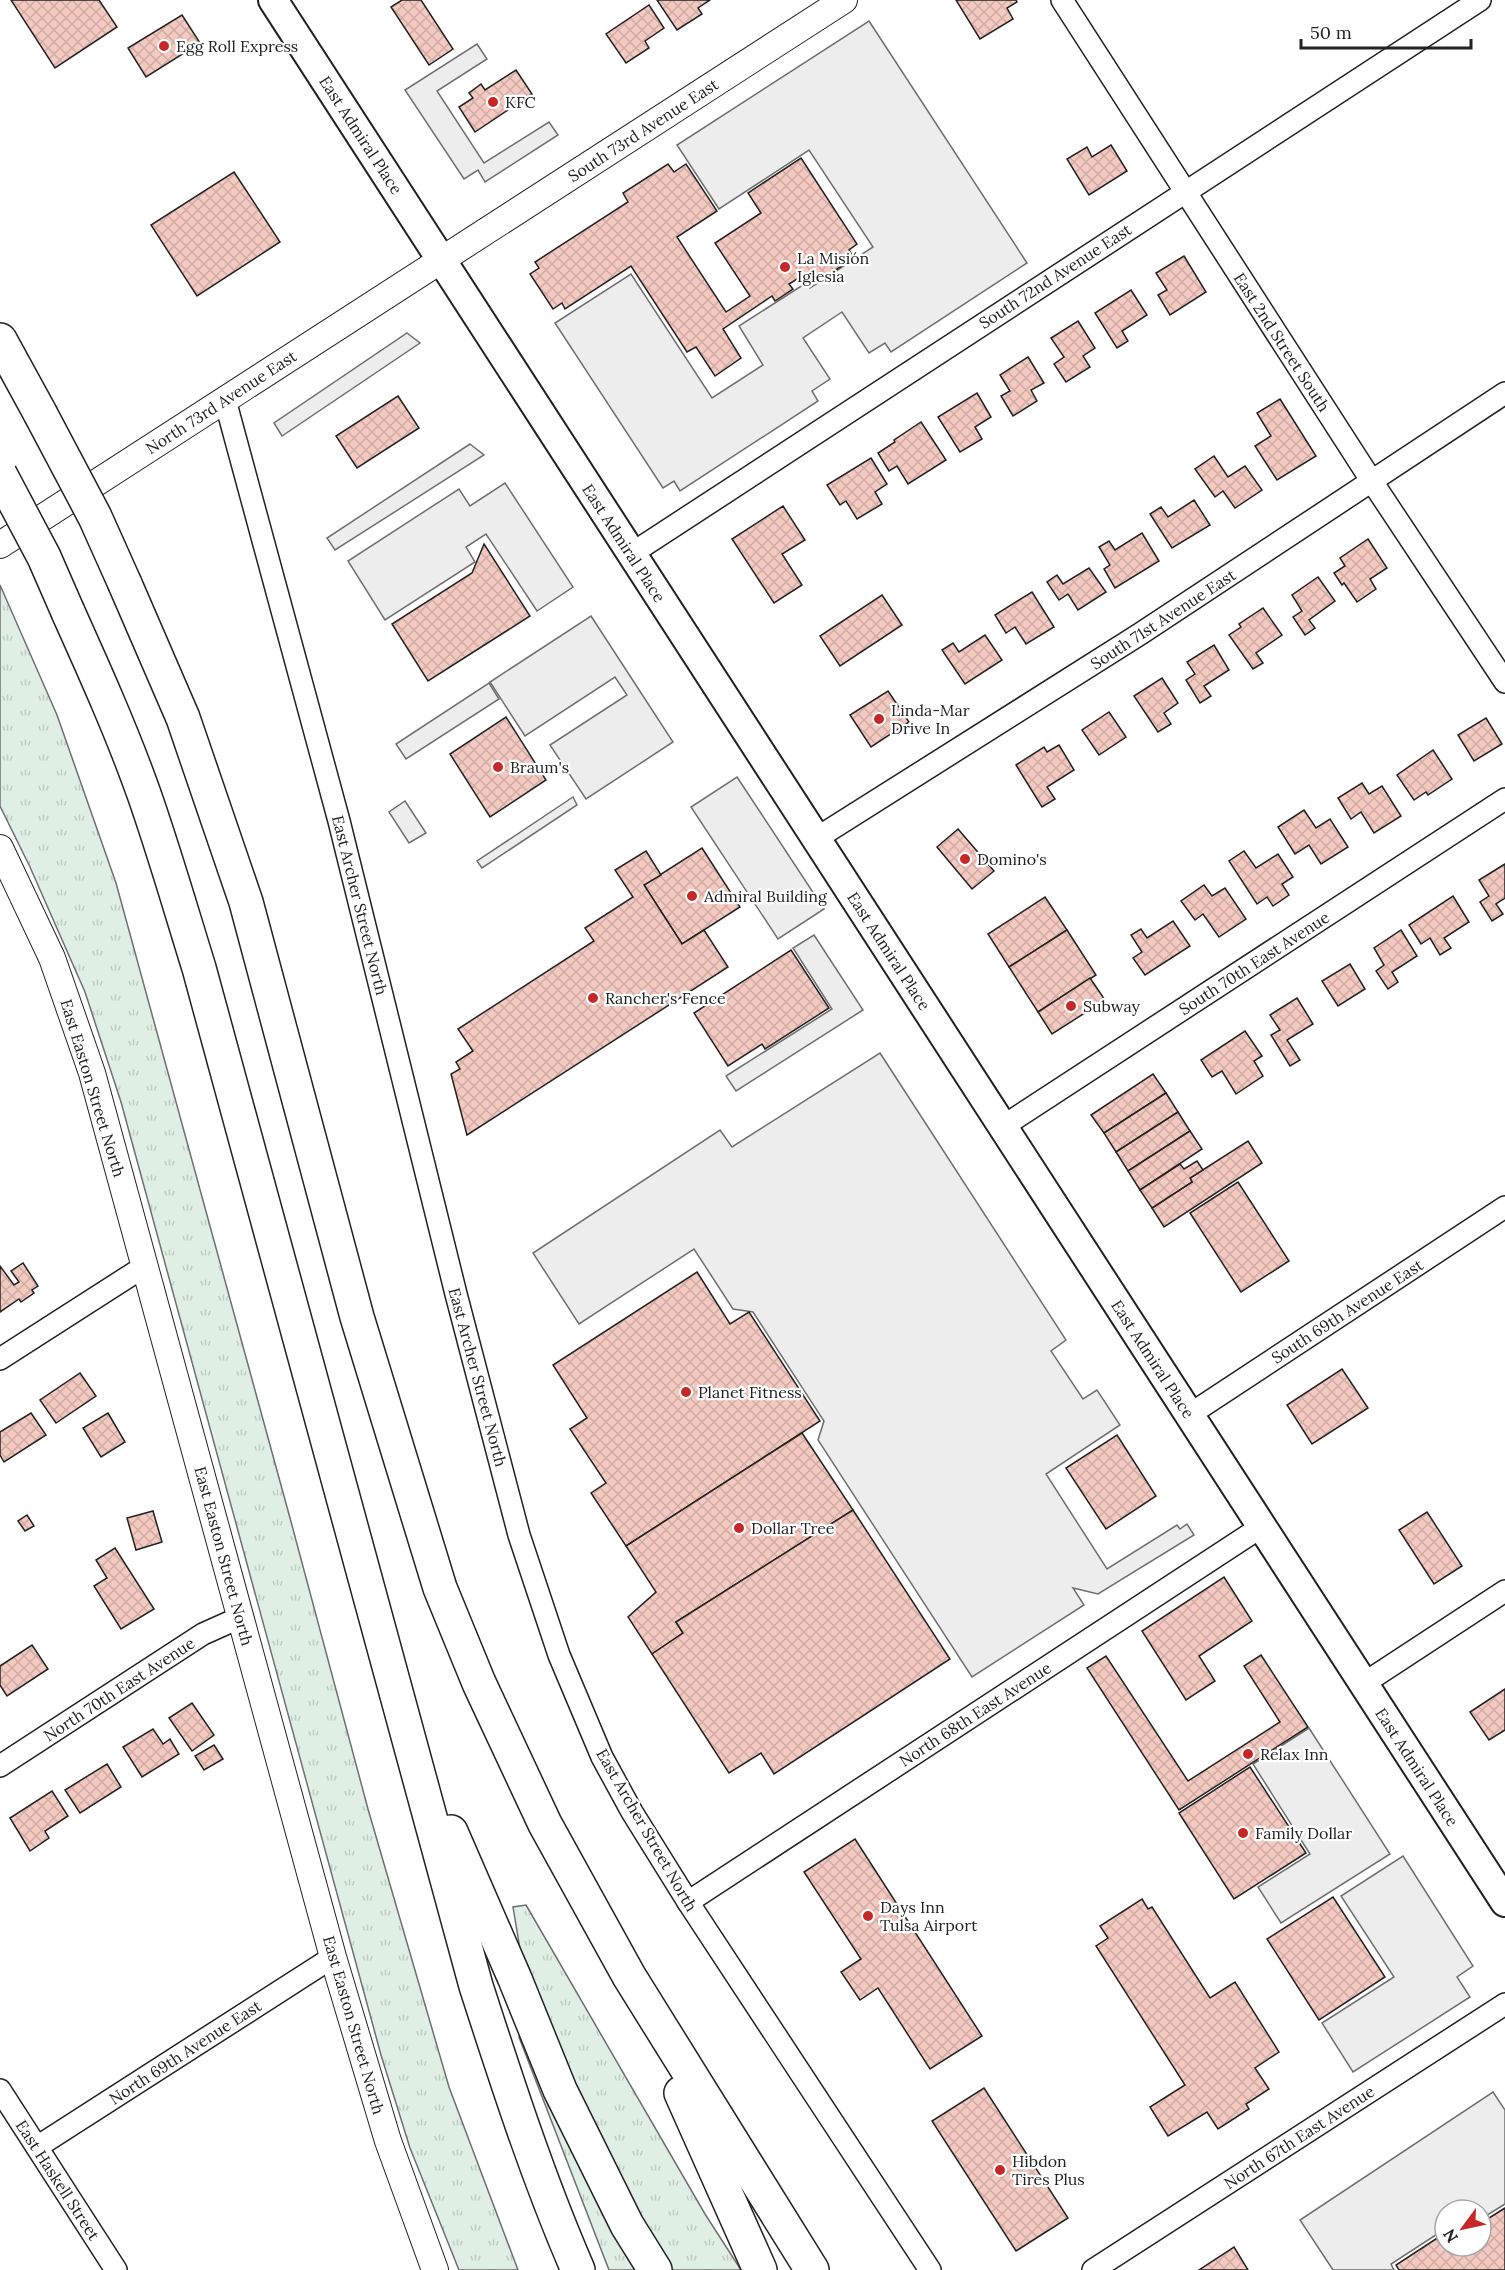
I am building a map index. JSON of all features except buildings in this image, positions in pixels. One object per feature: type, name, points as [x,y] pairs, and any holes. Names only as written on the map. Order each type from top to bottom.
[{"type":"highway","points":[[0,340],[95,517],[183,718],[246,902],[357,1317],[440,1588],[478,1683],[545,1824],[629,1976],[812,2270]]},
{"type":"highway","points":[[0,474],[44,557],[102,688],[143,793],[199,968],[404,1726],[487,2020],[553,2211],[579,2270]]},
{"type":"highway","points":[[404,1726],[510,1968],[560,2090],[627,2225],[655,2270]]},
{"type":"highway","points":[[629,1976],[760,2270]]},
{"type":"main road","name":"East Admiral Place","points":[[273,0],[1505,1902]]},
{"type":"street","name":"South 73rd Avenue East","points":[[443,261],[844,0]]},
{"type":"street","name":"East 2nd Street South","points":[[1062,0],[1371,480],[1505,682]]},
{"type":"street","name":"South 72nd Avenue East","points":[[631,554],[1184,191],[1480,0]]},
{"type":"street","name":"North 73rd Avenue East","points":[[0,545],[443,261]]},
{"type":"street","name":"South 71st Avenue East","points":[[816,838],[1140,634],[1505,393]]},
{"type":"street","name":"East Archer Street North","points":[[225,400],[339,821],[462,1317],[519,1534],[558,1655],[602,1757],[632,1812],[688,1902],[930,2270]]},
{"type":"street","name":"South 70th East Avenue","points":[[1002,1127],[1505,799]]},
{"type":"street","name":"East Easton Street North","points":[[0,848],[52,958],[92,1073],[333,1957],[388,2141],[435,2270]]},
{"type":"street","name":"South 69th Avenue East","points":[[1189,1415],[1505,1207]]},
{"type":"street","points":[[0,1359],[145,1266]]},
{"type":"street","name":"North 68th East Avenue","points":[[688,1902],[1262,1527]]},
{"type":"street","points":[[1363,1684],[1505,1592]]},
{"type":"street","name":"North 70th East Avenue","points":[[0,1766],[203,1634],[241,1617]]},
{"type":"street","name":"North 69th Avenue East","points":[[37,2147],[333,1957]]},
{"type":"street","name":"North 67th East Avenue","points":[[1093,2270],[1505,2004]]},
{"type":"street","name":"East Haskell Street","points":[[0,2090],[116,2270]]},
{"type":"green space","points":[[0,585],[57,715],[116,883],[368,1809],[449,2087],[518,2270],[459,2270],[410,2148],[381,2055],[121,1102],[85,992],[30,867],[0,806]]},
{"type":"green space","points":[[526,1905],[705,2214],[741,2270],[669,2270],[587,2120],[522,1961],[513,1907]]},
{"type":"green space","points":[[525,2036],[639,2270],[609,2270],[519,2037]]},
{"type":"shaded area","points":[[869,21],[1027,263],[891,352],[885,343],[869,353],[842,312],[803,338],[830,379],[812,391],[818,401],[680,491],[674,481],[663,488],[555,323],[631,274],[712,398],[763,365],[739,326],[806,283],[810,288],[873,247],[809,150],[719,209],[677,145]]},
{"type":"shaded area","points":[[477,44],[487,59],[437,91],[484,163],[549,122],[558,135],[485,182],[478,170],[464,179],[405,90]]},
{"type":"shaded area","points":[[407,333],[420,343],[282,436],[274,423]]},
{"type":"shaded area","points":[[470,444],[484,455],[335,550],[327,538]]},
{"type":"shaded area","points":[[505,483],[573,587],[537,611],[486,534],[466,547],[475,562],[385,620],[348,561],[459,489],[470,506]]},
{"type":"shaded area","points":[[591,616],[673,742],[586,799],[550,745],[627,695],[615,677],[525,736],[490,682]]},
{"type":"shaded area","points":[[489,683],[499,699],[406,759],[396,744]]},
{"type":"shaded area","points":[[737,777],[824,909],[778,939],[691,807]]},
{"type":"shaded area","points":[[573,797],[577,805],[482,868],[477,861]]},
{"type":"shaded area","points":[[405,801],[426,833],[409,843],[389,812]]},
{"type":"shaded area","points":[[814,935],[863,1010],[736,1091],[726,1076],[832,1009],[793,948]]},
{"type":"shaded area","points":[[880,1053],[1066,1340],[1051,1351],[1083,1399],[1097,1390],[1120,1425],[1046,1474],[1107,1569],[1177,1525],[1180,1529],[1187,1524],[1194,1535],[1098,1594],[1073,1588],[1084,1605],[972,1677],[818,1440],[824,1421],[753,1312],[733,1309],[694,1249],[579,1324],[533,1253],[720,1130],[732,1147]]},
{"type":"shaded area","points":[[1309,1728],[1390,1854],[1281,1923],[1258,1887],[1310,1854],[1253,1764]]},
{"type":"shaded area","points":[[1403,1856],[1473,1966],[1457,1977],[1470,1997],[1353,2072],[1322,2023],[1394,1977],[1341,1896]]},
{"type":"shaded area","points":[[1493,2092],[1505,2110],[1505,2204],[1493,2212],[1493,2198],[1433,2198],[1433,2237],[1391,2264],[1394,2270],[1333,2270],[1300,2220]]},
{"type":"place","name":"Egg Roll Express","points":[[164,46]]},
{"type":"place","name":"KFC","points":[[493,102]]},
{"type":"place","name":"La Misión Iglesia","points":[[785,267]]},
{"type":"place","name":"Linda-Mar Drive In","points":[[879,719]]},
{"type":"place","name":"Braum's","points":[[498,767]]},
{"type":"place","name":"Domino's","points":[[965,859]]},
{"type":"place","name":"Admiral Building","points":[[692,896]]},
{"type":"place","name":"Rancher's Fence","points":[[593,998]]},
{"type":"place","name":"Subway","points":[[1071,1006]]},
{"type":"place","name":"Planet Fitness","points":[[686,1392]]},
{"type":"place","name":"Dollar Tree","points":[[739,1528]]},
{"type":"place","name":"Relax Inn","points":[[1248,1754]]},
{"type":"place","name":"Family Dollar","points":[[1243,1833]]},
{"type":"place","name":"Days Inn Tulsa Airport","points":[[868,1916]]},
{"type":"place","name":"Hibdon Tires Plus","points":[[1000,2170]]}]
